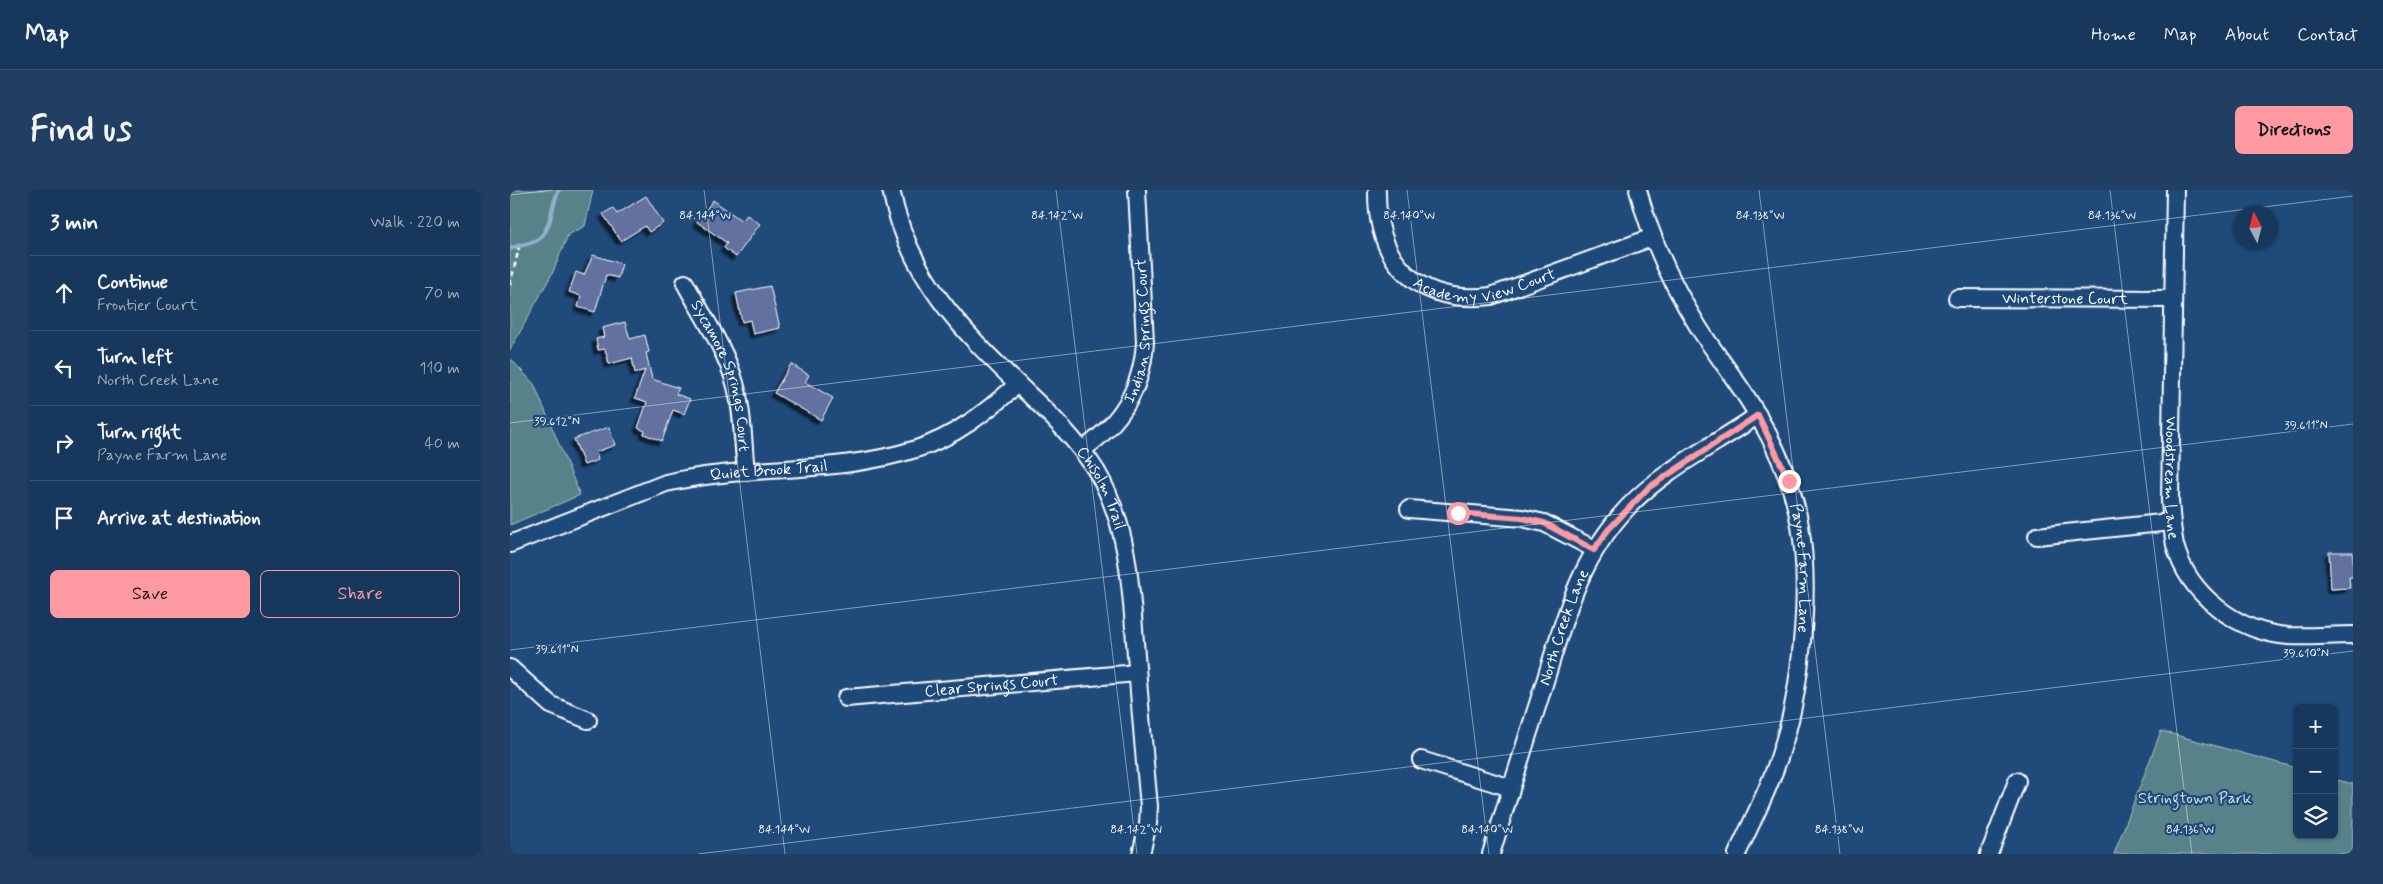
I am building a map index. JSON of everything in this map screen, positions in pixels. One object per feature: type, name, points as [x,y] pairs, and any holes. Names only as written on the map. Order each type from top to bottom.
[{"type":"street","name":"Chisolm Trail","points":[[890,190],[906,241],[927,283],[966,334],[1055,419],[1082,450],[1108,495],[1123,540],[1129,569],[1148,806],[1148,824],[1140,854]]},
{"type":"street","name":"Indian Springs Court","points":[[1082,450],[1098,439],[1123,412],[1139,379],[1144,358],[1137,190]]},
{"type":"street","name":"Academy View Court","points":[[1377,190],[1379,227],[1391,256],[1411,278],[1424,286],[1456,297],[1491,296],[1653,236]]},
{"type":"street","name":"Payne Farm Lane","points":[[1638,190],[1653,236],[1680,296],[1758,415],[1778,453],[1797,509],[1806,565],[1800,666],[1784,742],[1775,769],[1737,854]]},
{"type":"street","name":"Woodstream Lane","points":[[2175,190],[2171,522],[2175,546],[2189,576],[2202,594],[2230,617],[2251,627],[2288,636],[2353,635]]},
{"type":"street","name":"Sycamore Springs Court","points":[[685,283],[729,365],[739,403],[746,472]]},
{"type":"street","name":"Winterstone Court","points":[[1957,298],[2173,299]]},
{"type":"street","name":"Quiet Brook Trail","points":[[510,544],[666,483],[686,478],[856,462],[916,449],[970,422],[1018,384]]},
{"type":"street","name":"North Creek Lane","points":[[1491,854],[1573,593],[1594,550],[1618,518],[1648,488],[1758,415]]},
{"type":"street","points":[[1409,509],[1522,518],[1544,523],[1594,550]]},
{"type":"street","points":[[2037,536],[2171,522]]},
{"type":"street","points":[[510,668],[551,705],[588,720]]},
{"type":"street","name":"Clear Springs Court","points":[[846,698],[1137,673]]},
{"type":"street","points":[[1421,760],[1511,788]]},
{"type":"street","points":[[1989,854],[2017,781]]},
{"type":"path","points":[[510,285],[519,248]]},
{"type":"green space","points":[[510,190],[593,190],[585,226],[568,235],[553,272],[510,350]]},
{"type":"green space","points":[[510,358],[534,384],[580,495],[510,525]]},
{"type":"green space","name":"Stringtown Park","points":[[2161,731],[2293,767],[2293,839],[2338,839],[2338,780],[2353,784],[2353,854],[2114,854]]},
{"type":"building","points":[[646,196],[663,223],[649,232],[645,226],[621,241],[603,214],[613,208],[617,214]]},
{"type":"building","points":[[713,200],[742,221],[747,215],[760,224],[736,257],[724,248],[727,243],[697,222]]},
{"type":"building","points":[[593,255],[622,264],[618,278],[606,275],[595,312],[578,307],[581,296],[569,292],[576,272],[584,275]]},
{"type":"building","points":[[770,286],[780,328],[753,334],[750,320],[742,322],[736,293]]},
{"type":"building","points":[[625,322],[630,339],[645,335],[649,352],[646,353],[652,379],[679,388],[676,394],[690,399],[684,414],[673,410],[662,441],[644,434],[645,431],[638,428],[647,402],[635,398],[645,370],[635,373],[632,358],[609,364],[605,349],[598,350],[596,339],[604,337],[602,328]]},
{"type":"building","points":[[791,364],[809,375],[805,382],[833,398],[821,420],[774,393]]},
{"type":"building","points":[[609,427],[615,445],[596,452],[598,460],[584,465],[574,439]]},
{"type":"building","points":[[2329,552],[2353,552],[2353,577],[2349,577],[2350,588],[2331,589]]},
{"type":"waterway","points":[[510,249],[534,242],[542,236],[546,230],[559,190]]},
{"type":"route","points":[[1458,513],[1500,515],[1544,523],[1594,550],[1608,530],[1648,488],[1758,415],[1778,453],[1789,481]]}]
